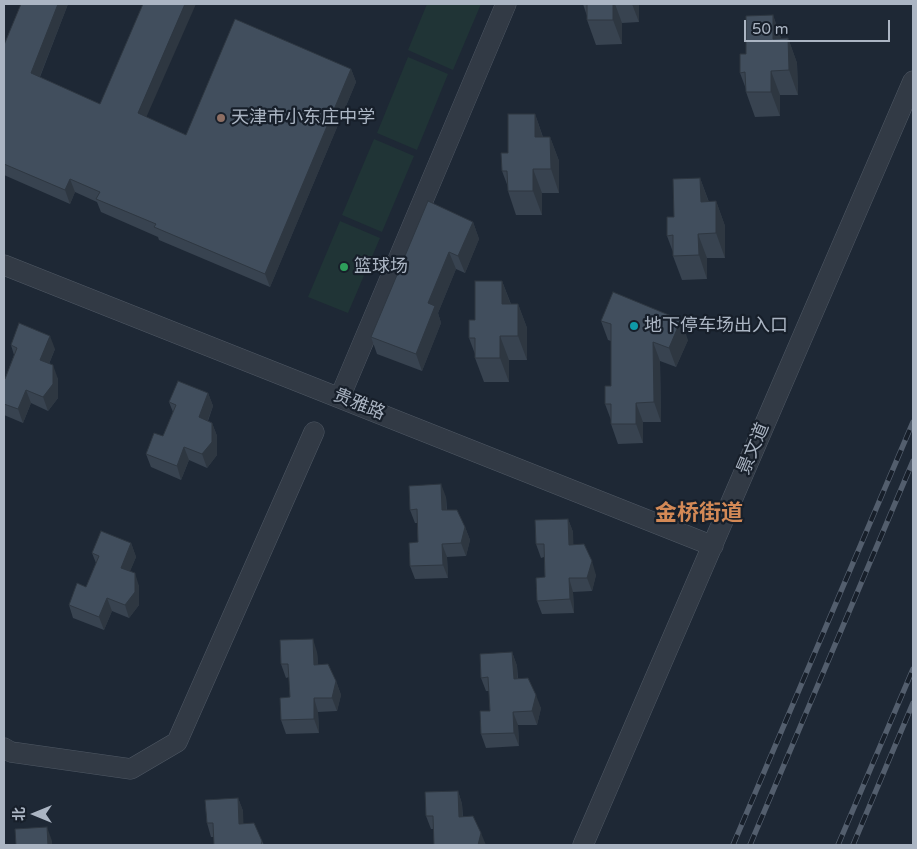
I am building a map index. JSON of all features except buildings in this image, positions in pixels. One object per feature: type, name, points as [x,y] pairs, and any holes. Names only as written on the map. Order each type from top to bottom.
[{"type":"street","points":[[340,397],[506,4]]},
{"type":"street","name":"景文道","points":[[583,845],[913,81]]},
{"type":"street","name":"贵雅路","points":[[4,265],[713,546]]},
{"type":"street","points":[[4,748],[11,752],[131,769],[177,742],[314,432]]},
{"type":"green space","points":[[427,4],[481,4],[453,70],[408,50]]},
{"type":"green space","points":[[408,57],[448,74],[417,150],[377,133]]},
{"type":"green space","name":"篮球场","points":[[374,139],[414,156],[382,232],[342,215]]},
{"type":"green space","name":"篮球场","points":[[340,221],[380,238],[348,313],[308,297]]},
{"type":"railway","points":[[733,845],[913,422]]},
{"type":"railway","points":[[750,845],[913,461]]},
{"type":"railway","points":[[838,845],[913,669]]},
{"type":"railway","points":[[853,845],[913,703]]},
{"type":"place","name":"天津市小东庄中学","points":[[221,118]]},
{"type":"place","name":"篮球场","points":[[344,267]]},
{"type":"place","name":"地下停车场出入口","points":[[634,326]]},
{"type":"district","name":"金桥街道","points":[[699,514]]}]
